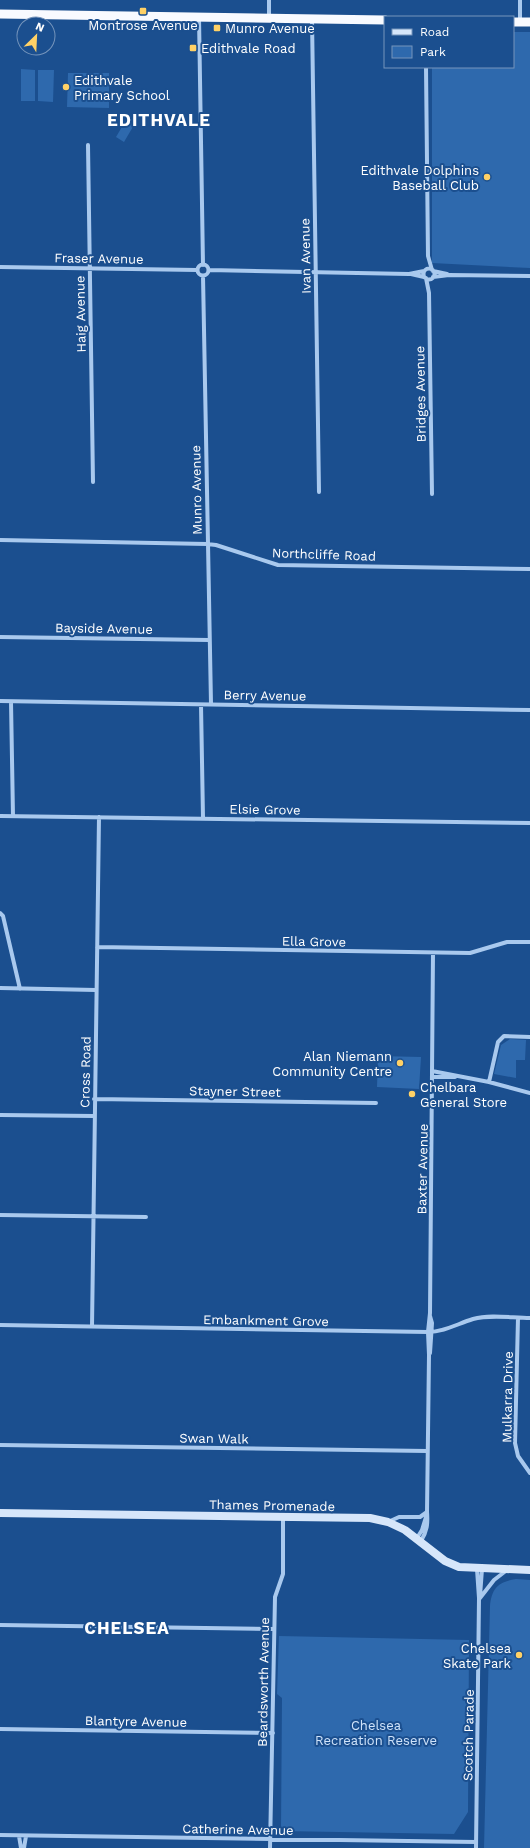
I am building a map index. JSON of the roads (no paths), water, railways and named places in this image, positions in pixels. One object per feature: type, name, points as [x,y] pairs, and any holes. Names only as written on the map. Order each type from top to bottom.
[{"type":"highway","points":[[0,14],[384,20]]},
{"type":"highway","points":[[517,22],[530,22]]},
{"type":"main road","name":"Thames Promenade","points":[[0,1512],[364,1518],[388,1522],[405,1530],[450,1564],[462,1568],[530,1570]]},
{"type":"street","points":[[269,0],[269,18]]},
{"type":"street","points":[[517,22],[520,0]]},
{"type":"street","points":[[199,17],[202,265],[197,270],[198,274],[203,276],[207,275],[209,270]]},
{"type":"street","name":"Ivan Avenue","points":[[312,19],[319,492]]},
{"type":"street","points":[[425,270],[428,256],[426,68]]},
{"type":"street","name":"Haig Avenue","points":[[88,145],[93,482]]},
{"type":"street","points":[[428,256],[432,270]]},
{"type":"street","points":[[202,265],[207,266],[209,270],[409,274],[425,278],[449,274]]},
{"type":"street","name":"Fraser Avenue","points":[[0,267],[197,270]]},
{"type":"street","name":"Bridges Avenue","points":[[425,270],[425,278],[429,293]]},
{"type":"street","points":[[409,274],[432,270],[449,274],[530,276]]},
{"type":"street","name":"Bridges Avenue","points":[[432,270],[429,293],[432,494]]},
{"type":"street","name":"Munro Avenue","points":[[203,276],[208,640],[211,704]]},
{"type":"street","name":"Northcliffe Road","points":[[0,540],[207,544],[216,545],[278,565],[530,569]]},
{"type":"street","name":"Bayside Avenue","points":[[0,637],[208,640]]},
{"type":"street","name":"Berry Avenue","points":[[0,701],[530,710]]},
{"type":"street","points":[[11,702],[13,816]]},
{"type":"street","points":[[201,705],[203,818]]},
{"type":"street","name":"Elsie Grove","points":[[0,816],[530,823]]},
{"type":"street","name":"Cross Road","points":[[92,1327],[99,817]]},
{"type":"street","points":[[0,913],[3,916],[20,989]]},
{"type":"street","name":"Ella Grove","points":[[97,947],[470,953],[507,942],[530,942]]},
{"type":"street","name":"Baxter Avenue","points":[[419,1540],[428,1527],[433,953]]},
{"type":"street","points":[[0,988],[96,990]]},
{"type":"street","points":[[489,1082],[498,1042],[504,1036],[530,1037]]},
{"type":"street","points":[[432,1070],[489,1082],[530,1093]]},
{"type":"street","points":[[432,1077],[461,1076]]},
{"type":"street","name":"Stayner Street","points":[[94,1099],[376,1103]]},
{"type":"street","points":[[0,1115],[94,1116]]},
{"type":"street","points":[[0,1215],[146,1217]]},
{"type":"street","name":"Embankment Grove","points":[[0,1325],[430,1332],[442,1331],[473,1319],[485,1317],[530,1318]]},
{"type":"street","name":"Mulkarra Drive","points":[[518,1318],[515,1443],[518,1456],[530,1473]]},
{"type":"street","name":"Swan Walk","points":[[0,1445],[428,1451]]},
{"type":"street","points":[[388,1522],[398,1517],[418,1517],[427,1512]]},
{"type":"street","name":"Beardsworth Avenue","points":[[270,1848],[275,1597],[283,1574],[283,1517]]},
{"type":"street","name":"Scotch Parade","points":[[476,1848],[480,1569]]},
{"type":"street","points":[[480,1598],[488,1587],[508,1570]]},
{"type":"street","points":[[0,1624],[274,1629]]},
{"type":"street","name":"Blantyre Avenue","points":[[0,1729],[273,1733]]},
{"type":"street","name":"Catherine Avenue","points":[[0,1835],[476,1842]]},
{"type":"street","points":[[19,1836],[21,1848]]},
{"type":"street","points":[[24,1848],[26,1836]]},
{"type":"place","name":"Montrose Avenue","points":[[143,11]]},
{"type":"place","name":"Munro Avenue","points":[[217,28]]},
{"type":"place","name":"Edithvale Road","points":[[193,48]]},
{"type":"place","name":"Edithvale Primary School","points":[[66,87]]},
{"type":"place","name":"Edithvale Dolphins Baseball Club","points":[[487,177]]},
{"type":"place","name":"Alan Niemann Community Centre","points":[[400,1063]]},
{"type":"place","name":"Chelbara General Store","points":[[412,1094]]},
{"type":"place","name":"Chelsea Skate Park","points":[[519,1655]]},
{"type":"district","name":"EDITHVALE","points":[[159,120]]},
{"type":"district","name":"CHELSEA","points":[[127,1628]]},
{"type":"park label","name":"Chelsea Recreation Reserve","points":[[376,1732]]}]
